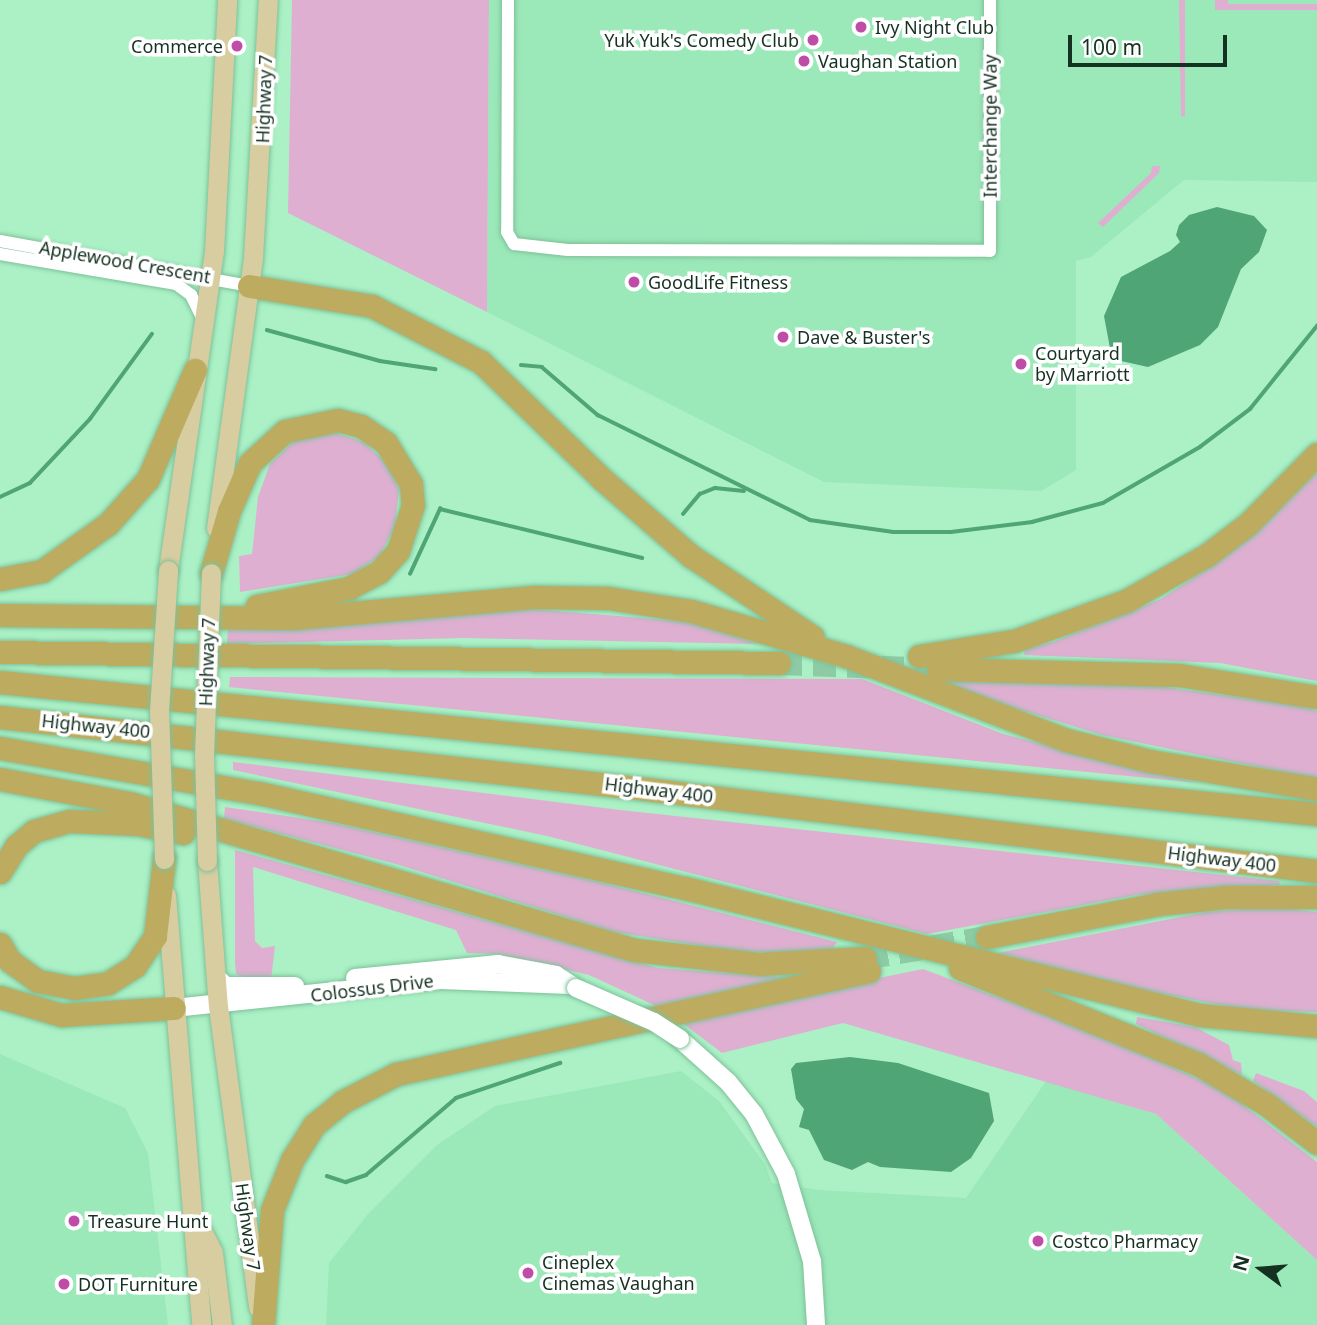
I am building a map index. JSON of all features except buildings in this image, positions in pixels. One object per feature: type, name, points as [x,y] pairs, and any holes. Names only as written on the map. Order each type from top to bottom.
[{"type":"highway","points":[[249,286],[372,306],[481,362],[602,479],[691,556],[846,656]]},
{"type":"highway","points":[[0,579],[42,571],[108,524],[148,479],[195,370]]},
{"type":"highway","points":[[169,620],[189,610],[304,600],[349,588],[379,572],[398,551],[413,505],[411,484],[400,460],[386,443],[361,426],[316,422],[285,431],[250,463],[229,512],[211,573]]},
{"type":"highway","points":[[919,656],[1014,641],[1126,601],[1208,555],[1238,532],[1317,454]]},
{"type":"highway","points":[[0,615],[169,620],[293,618],[534,597],[608,598],[691,611],[846,656],[1066,740],[1150,761],[1317,789]]},
{"type":"highway","points":[[0,652],[779,663]]},
{"type":"highway","points":[[938,669],[1179,676],[1317,697]]},
{"type":"highway","name":"Highway 400","points":[[0,682],[1317,814]]},
{"type":"highway","name":"Highway 400","points":[[0,717],[466,768],[1317,871]]},
{"type":"highway","points":[[0,748],[259,793],[685,888],[1200,1015],[1317,1026]]},
{"type":"highway","points":[[0,779],[134,804],[635,950],[759,964],[870,964],[396,1074],[342,1102],[314,1125],[292,1160],[272,1210],[262,1325]]},
{"type":"highway","points":[[0,872],[16,846],[34,831],[70,821],[138,824],[236,843],[259,840]]},
{"type":"highway","points":[[0,944],[10,961],[38,981],[75,988],[108,983],[135,966],[155,936],[164,859]]},
{"type":"highway","points":[[987,937],[1180,901],[1317,897]]},
{"type":"highway","points":[[869,935],[1151,1043],[1234,1084],[1317,1143]]},
{"type":"highway","points":[[0,997],[61,1015],[174,1009]]},
{"type":"main road","points":[[201,1325],[174,1009],[164,859],[159,711],[168,570],[195,370],[211,277],[227,0]]},
{"type":"main road","name":"Highway 7","points":[[262,1325],[218,1006],[207,861],[204,755],[211,573],[249,286],[261,167],[268,0]]},
{"type":"main road","points":[[193,1214],[213,1254],[222,1325]]},
{"type":"street","name":"Interchange Way","points":[[508,0],[507,232],[514,244],[526,249],[568,250],[990,251],[990,0]]},
{"type":"street","name":"Applewood Crescent","points":[[0,241],[249,286]]},
{"type":"street","name":"Applewood Crescent","points":[[0,254],[176,284],[191,295],[203,321]]},
{"type":"street","name":"Colossus Drive","points":[[216,977],[226,986],[255,996]]},
{"type":"street","name":"Colossus Drive","points":[[174,1009],[218,1006],[255,996],[282,993],[470,979],[573,986],[654,1022],[680,1039],[737,1093],[763,1128],[786,1174],[812,1261],[816,1325]]},
{"type":"shaded area","points":[[292,0],[489,0],[487,312],[288,213]]},
{"type":"shaded area","points":[[489,0],[1317,0],[1317,182],[1184,180],[1091,257],[1076,261],[1076,470],[1041,491],[824,482],[487,312]]},
{"type":"shaded area","points":[[1179,0],[1185,0],[1185,117],[1181,116]]},
{"type":"shaded area","points":[[1215,0],[1228,0],[1228,4],[1317,4],[1317,10],[1215,10]]},
{"type":"shaded area","points":[[1152,166],[1160,166],[1159,173],[1103,227],[1098,223],[1151,173]]},
{"type":"shaded area","points":[[1217,207],[1254,216],[1267,230],[1259,252],[1241,269],[1218,327],[1200,345],[1148,367],[1112,359],[1104,316],[1121,277],[1170,251],[1180,242],[1176,235],[1179,225],[1189,215]]},
{"type":"shaded area","points":[[327,430],[363,442],[386,462],[399,489],[395,527],[379,557],[352,574],[240,592],[239,556],[252,554],[258,497],[270,464],[298,437]]},
{"type":"shaded area","points":[[1317,473],[1317,681],[1220,663],[1024,655],[1025,648],[1053,642],[1161,599],[1225,557]]},
{"type":"shaded area","points":[[531,609],[692,622],[758,644],[464,638],[227,644],[228,629]]},
{"type":"shaded area","points":[[230,677],[862,679],[1003,734],[1199,783],[229,687]]},
{"type":"shaded area","points":[[949,680],[1149,685],[1295,705],[1317,711],[1317,779],[1102,735],[1001,704],[948,684]]},
{"type":"shaded area","points":[[233,762],[620,810],[1279,881],[1280,885],[1136,895],[927,934],[547,836],[233,770]]},
{"type":"shaded area","points":[[225,807],[333,823],[595,881],[837,942],[832,950],[806,954],[735,951],[614,932],[396,864],[224,819]]},
{"type":"shaded area","points":[[235,850],[658,968],[793,978],[656,1006],[589,975],[499,954],[467,953],[456,930],[253,867],[255,941],[262,948],[275,946],[271,980],[252,981],[236,974]]},
{"type":"shaded area","points":[[1271,907],[1317,912],[1317,1012],[1245,1010],[1129,987],[998,953],[1206,912]]},
{"type":"shaded area","points":[[923,969],[1119,1043],[1225,1091],[1317,1162],[1317,1260],[1156,1114],[843,1023],[722,1053],[677,1019]]},
{"type":"shaded area","points":[[1137,1017],[1195,1027],[1229,1045],[1233,1060],[1241,1063],[1242,1075],[1136,1024]]},
{"type":"shaded area","points":[[0,1054],[125,1108],[148,1153],[168,1325],[0,1325]]},
{"type":"shaded area","points":[[850,1057],[898,1063],[989,1093],[994,1121],[971,1158],[951,1172],[880,1167],[868,1162],[852,1170],[824,1160],[809,1130],[799,1127],[804,1109],[796,1099],[791,1069],[796,1063]]},
{"type":"shaded area","points":[[681,1071],[719,1101],[765,1164],[772,1183],[819,1190],[966,1198],[1046,1081],[1156,1114],[1317,1260],[1317,1325],[326,1325],[329,1263],[368,1214],[437,1145],[495,1106]]},
{"type":"shaded area","points":[[1256,1073],[1304,1091],[1317,1102],[1317,1127],[1253,1081]]},
{"type":"waterway","points":[[521,365],[542,367],[598,415],[810,520],[893,532],[951,532],[1032,522],[1103,503],[1200,447],[1250,409],[1317,326]]},
{"type":"waterway","points":[[267,330],[380,361],[435,369]]},
{"type":"waterway","points":[[0,497],[30,483],[90,419],[152,334]]},
{"type":"waterway","points":[[683,514],[700,494],[715,488],[744,491]]},
{"type":"waterway","points":[[410,574],[440,509],[642,558]]},
{"type":"waterway","points":[[327,1176],[346,1182],[366,1175],[456,1098],[560,1063]]},
{"type":"tunnel","points":[[779,663],[938,669]]},
{"type":"tunnel","points":[[865,958],[987,937]]},
{"type":"place","name":"Ivy Night Club","points":[[861,27]]},
{"type":"place","name":"Yuk Yuk's Comedy Club","points":[[813,40]]},
{"type":"place","name":"Commerce","points":[[237,46]]},
{"type":"place","name":"Vaughan Station","points":[[804,61]]},
{"type":"place","name":"GoodLife Fitness","points":[[634,282]]},
{"type":"place","name":"Dave & Buster's","points":[[783,337]]},
{"type":"place","name":"Courtyard by Marriott","points":[[1021,364]]},
{"type":"place","name":"Treasure Hunt","points":[[74,1221]]},
{"type":"place","name":"Costco Pharmacy","points":[[1038,1241]]},
{"type":"place","name":"Cineplex Cinemas Vaughan","points":[[528,1273]]},
{"type":"place","name":"DOT Furniture","points":[[64,1284]]}]
